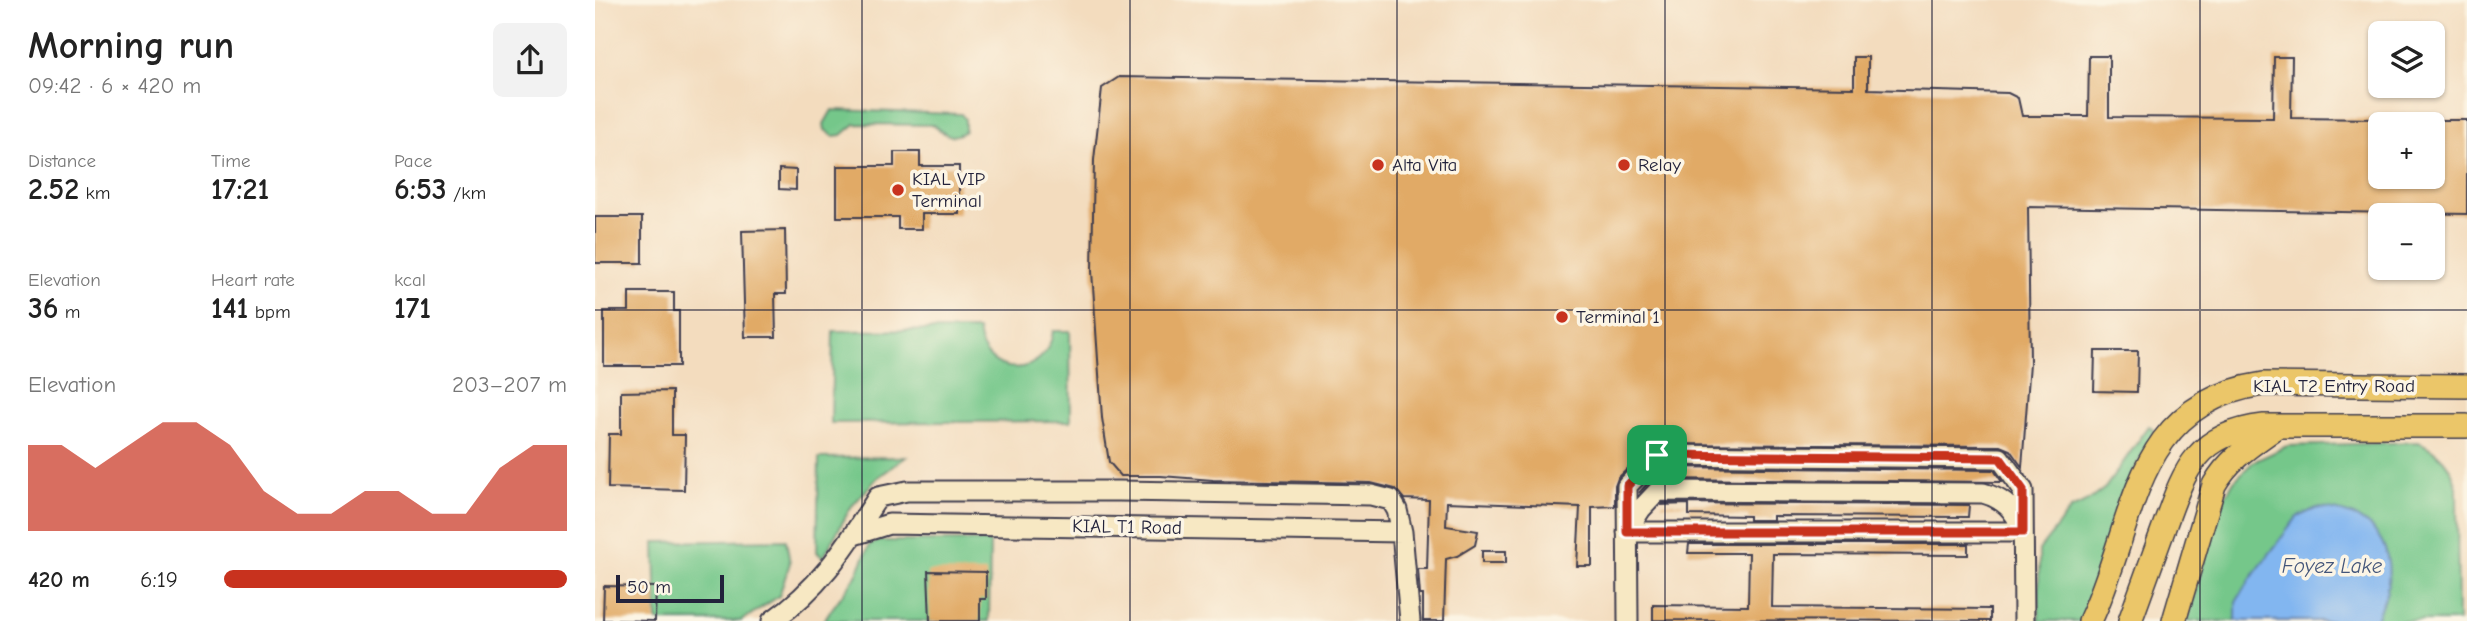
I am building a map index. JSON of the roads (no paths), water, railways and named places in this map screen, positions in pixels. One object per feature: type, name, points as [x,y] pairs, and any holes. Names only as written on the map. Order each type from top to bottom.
[{"type":"main road","name":"KIAL T2 Entry Road","points":[[2090,621],[2153,454],[2174,426],[2201,404],[2231,390],[2263,384],[2467,386]]},
{"type":"main road","name":"KIAL T2 Entry Road","points":[[2130,621],[2178,487],[2191,464],[2210,445],[2235,431],[2256,426],[2467,426]]},
{"type":"main road","points":[[2174,621],[2214,485],[2231,461],[2278,426]]},
{"type":"main road","points":[[1627,621],[1627,486],[1657,455],[2000,458],[2023,490],[2024,621]]},
{"type":"main road","name":"KIAL T1 Road","points":[[907,491],[1371,495],[1391,500],[1397,510],[1402,532],[889,524],[854,535],[878,497],[907,491]]},
{"type":"main road","points":[[1627,532],[1641,509],[1658,491],[1983,493],[2008,505],[2023,532]]},
{"type":"main road","points":[[1402,532],[1410,621]]},
{"type":"main road","points":[[1627,532],[2023,532]]},
{"type":"main road","points":[[772,621],[812,589],[835,563],[854,535]]},
{"type":"water","name":"Foyez Lake","points":[[2317,508],[2350,515],[2374,531],[2382,542],[2389,572],[2386,594],[2376,621],[2236,621],[2236,602],[2252,577],[2297,517]]},
{"type":"place","name":"Alta Vita","points":[[1378,165]]},
{"type":"place","name":"Relay","points":[[1624,165]]},
{"type":"place","name":"KIAL VIP Terminal","points":[[898,190]]},
{"type":"place","name":"Terminal 1","points":[[1562,317]]}]
